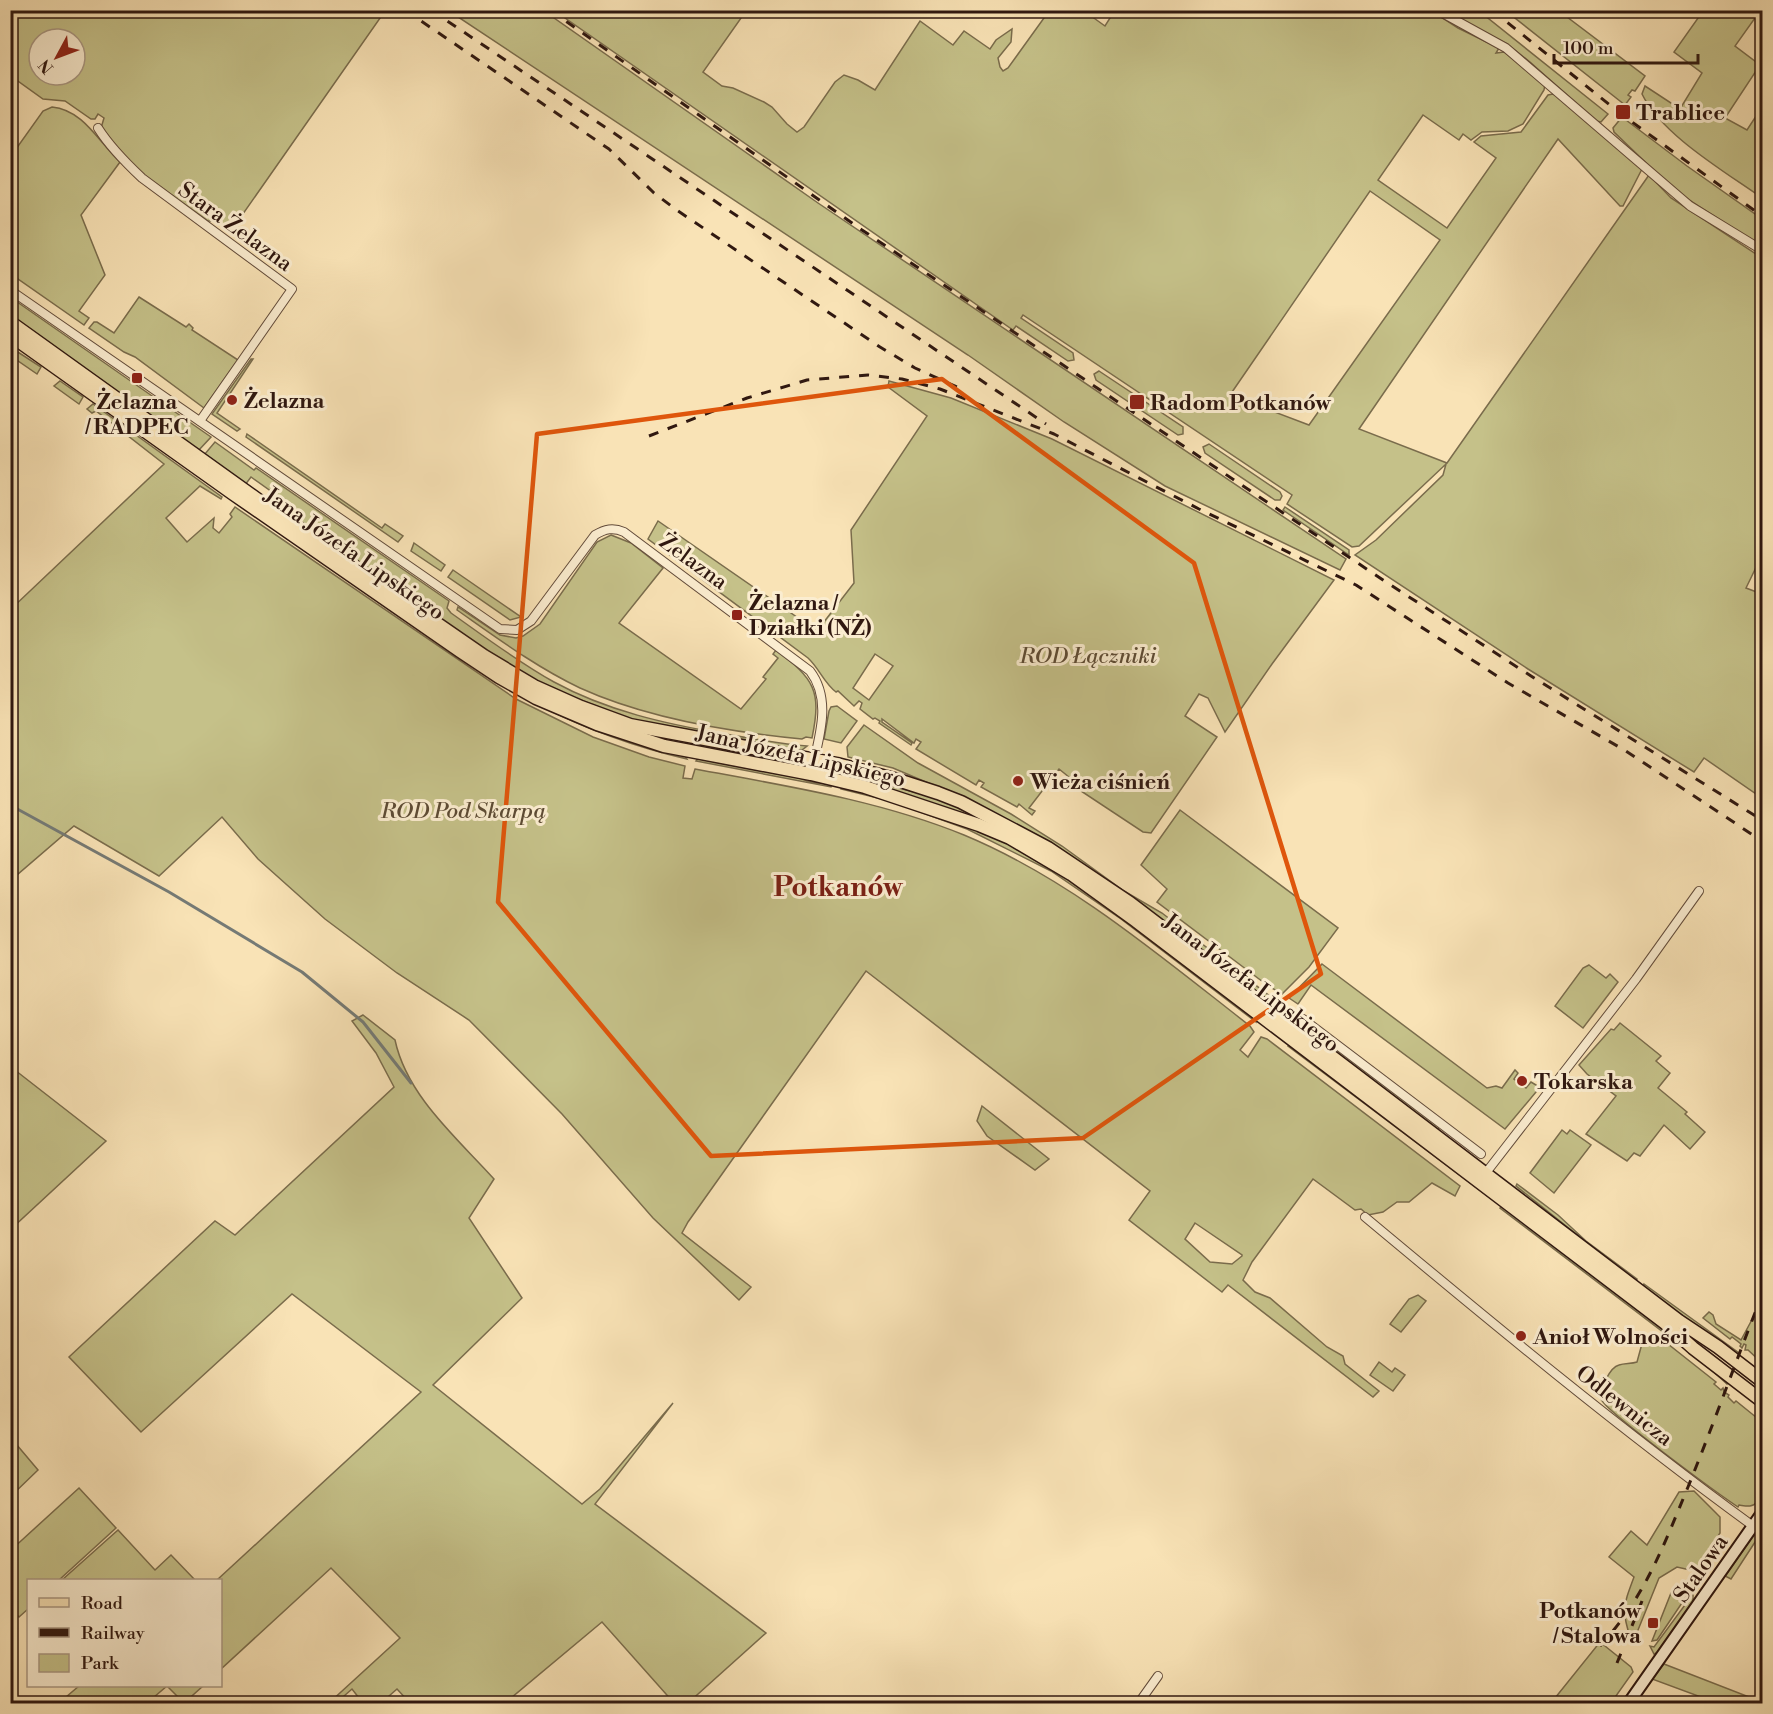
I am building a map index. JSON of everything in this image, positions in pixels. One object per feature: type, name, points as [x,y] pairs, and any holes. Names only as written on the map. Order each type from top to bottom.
[{"type":"main road","name":"Jana Józefa Lipskiego","points":[[10,322],[261,502],[484,656],[528,682],[592,712],[643,728],[814,759],[879,774],[938,793],[1022,833],[1062,856],[1130,903],[1479,1176],[1486,1188],[1665,1323],[1699,1353],[1762,1401]]},
{"type":"main road","name":"Jana Józefa Lipskiego","points":[[10,335],[439,637],[499,677],[536,698],[588,721],[664,746],[811,774],[888,793],[1010,838],[1063,869],[1111,901],[1479,1176],[1762,1381]]},
{"type":"street","points":[[1437,10],[1506,48],[1690,206],[1762,250]]},
{"type":"street","name":"Stara Żelazna","points":[[98,128],[117,153],[142,178],[292,289],[200,421]]},
{"type":"street","name":"Żelazna","points":[[10,290],[479,615],[504,630],[517,630],[531,621],[595,535],[609,529],[624,532],[810,671],[818,685],[823,706],[811,774]]},
{"type":"street","points":[[1479,1176],[1636,979],[1699,891]]},
{"type":"street","points":[[1303,1019],[1481,1154]]},
{"type":"street","name":"Odlewnicza","points":[[1365,1217],[1506,1333],[1738,1515],[1758,1528]]},
{"type":"street","points":[[1738,1515],[1750,1516],[1762,1512]]},
{"type":"street","name":"Stalowa","points":[[1628,1704],[1745,1538],[1758,1528],[1762,1512]]},
{"type":"street","points":[[1738,1515],[1744,1527],[1745,1538]]},
{"type":"street","points":[[1138,1704],[1158,1676]]},
{"type":"highlighted area","points":[[942,379],[1194,563],[1321,974],[1083,1138],[711,1156],[498,902],[537,434]]},
{"type":"green space","points":[[1115,10],[1432,11],[1458,28],[1499,48],[1496,53],[1504,52],[1545,84],[1544,90],[1523,124],[1508,131],[1482,132],[1471,140],[1463,134],[1459,140],[1423,115],[1378,180],[1447,228],[1496,158],[1474,142],[1481,136],[1521,132],[1548,95],[1553,94],[1561,98],[1642,169],[1623,206],[1620,206],[1558,139],[1359,429],[1447,463],[1649,175],[1671,198],[1762,258],[1762,555],[1746,588],[1762,594],[1762,798],[1704,758],[1694,772],[1528,669],[1355,555],[1376,540],[1443,475],[1446,464],[1359,546],[1352,547],[1287,504],[1292,495],[1023,315],[1021,318],[1073,353],[1074,360],[1068,361],[1016,326],[1013,330],[555,11],[746,11],[703,72],[722,86],[733,88],[772,107],[797,132],[804,127],[835,82],[844,75],[875,90],[920,21],[953,45],[964,31],[990,49],[996,40],[1012,29],[1011,42],[998,58],[1003,71],[1008,68],[1049,11],[1084,11],[1105,26]],"holes":[[[1370,191],[1440,240],[1309,425],[1230,395]]]},
{"type":"green space","points":[[11,11],[385,11],[231,231],[217,221],[208,221],[145,176],[123,156],[101,128],[104,118],[98,114],[95,119],[91,119],[65,101],[43,99],[11,76]]},
{"type":"green space","points":[[449,11],[544,11],[818,203],[1346,559],[1340,570],[1165,486],[1064,422],[968,355]]},
{"type":"green space","points":[[1442,11],[1479,11],[1608,114],[1601,122],[1596,121],[1507,44]]},
{"type":"green space","points":[[1506,11],[1559,11],[1645,76],[1635,91],[1632,90],[1628,95],[1631,97],[1625,105]]},
{"type":"green space","points":[[1703,11],[1760,11],[1735,46],[1760,65],[1725,118],[1747,130],[1762,107],[1762,159],[1760,164],[1762,166],[1762,198],[1679,138],[1651,109],[1642,94],[1645,86],[1680,109],[1702,73],[1674,52]]},
{"type":"green space","points":[[52,107],[63,109],[82,121],[120,162],[81,215],[105,275],[79,311],[89,318],[84,325],[11,274],[11,156],[43,111]]},
{"type":"green space","points":[[1622,117],[1762,219],[1762,247],[1686,198],[1666,182],[1614,132],[1613,128]]},
{"type":"green space","points":[[10,297],[211,437],[198,451],[11,317]]},
{"type":"green space","points":[[139,297],[186,327],[189,324],[192,330],[238,360],[204,408],[135,357],[89,328],[97,322],[114,333]]},
{"type":"green space","points":[[10,347],[41,367],[37,374],[11,356]]},
{"type":"green space","points":[[253,359],[217,413],[240,429],[237,431],[212,414]]},
{"type":"green space","points":[[1099,371],[1183,427],[1183,434],[1178,435],[1096,380],[1094,374]]},
{"type":"green space","points":[[60,381],[83,397],[79,404],[54,386]]},
{"type":"green space","name":"ROD Łączniki","points":[[889,381],[951,398],[1052,439],[1334,580],[1225,732],[1208,698],[1199,694],[1185,716],[1217,737],[1151,833],[1143,832],[1081,791],[1080,786],[1059,769],[1029,808],[1035,811],[1032,815],[1019,804],[1017,807],[981,787],[984,783],[979,780],[976,785],[916,749],[921,742],[916,739],[914,743],[882,719],[882,722],[912,743],[911,745],[879,723],[880,721],[873,719],[860,709],[862,703],[859,701],[854,706],[832,688],[808,658],[648,539],[658,521],[817,631],[854,583],[851,530],[927,416],[888,387]],"holes":[[[875,654],[893,666],[869,700],[853,688]]]},
{"type":"green space","name":"ROD Pod Skarpą","points":[[93,404],[222,497],[221,499],[200,486],[166,518],[187,542],[214,518],[213,528],[219,533],[232,517],[230,514],[235,507],[516,699],[593,737],[649,757],[685,766],[683,778],[692,779],[695,769],[797,788],[898,812],[964,835],[1041,874],[1077,896],[1148,946],[1250,1026],[1254,1032],[1240,1050],[1248,1057],[1261,1037],[1267,1039],[1460,1186],[1455,1196],[1432,1183],[1409,1202],[1397,1202],[1383,1212],[1368,1215],[1361,1209],[1355,1210],[1313,1179],[1252,1262],[1243,1280],[1255,1292],[1270,1298],[1327,1347],[1343,1356],[1345,1364],[1379,1391],[1373,1397],[1228,1285],[1222,1292],[1129,1220],[1150,1191],[866,971],[682,1233],[751,1287],[739,1300],[653,1218],[562,1114],[469,1020],[397,973],[325,919],[258,859],[222,817],[159,876],[74,826],[11,880],[11,609],[164,464],[96,411],[92,413],[87,409]],"holes":[[[1195,1223],[1242,1255],[1232,1264],[1210,1262],[1185,1239]]]},
{"type":"green space","points":[[247,434],[382,528],[385,524],[403,536],[398,542],[246,437]]},
{"type":"green space","points":[[215,442],[449,601],[447,608],[451,613],[554,682],[616,709],[659,721],[807,746],[797,751],[638,722],[552,689],[507,665],[273,505],[279,497],[251,477],[245,485],[204,455]]},
{"type":"green space","points":[[1209,444],[1280,492],[1282,496],[1280,500],[1275,500],[1205,453],[1203,447]]},
{"type":"green space","points":[[1285,507],[1349,550],[1349,555],[1283,510]]},
{"type":"green space","points":[[611,535],[631,543],[663,568],[619,623],[741,709],[766,679],[763,677],[778,658],[773,654],[776,650],[799,669],[812,687],[816,708],[812,738],[802,739],[718,728],[632,708],[606,699],[548,671],[457,610],[458,607],[500,635],[516,638],[523,636],[540,624],[597,542]]},
{"type":"green space","points":[[414,543],[445,565],[441,571],[411,551]]},
{"type":"green space","points":[[453,570],[521,617],[510,620],[448,577]]},
{"type":"green space","points":[[541,706],[684,754],[687,759],[612,737]]},
{"type":"green space","points":[[837,706],[857,721],[841,743],[824,739],[829,711],[831,707]]},
{"type":"green space","points":[[864,725],[918,763],[1011,814],[1062,846],[1124,891],[1162,913],[1275,1000],[1269,1002],[1071,856],[947,791],[893,768],[848,757],[847,747]]},
{"type":"green space","points":[[648,734],[797,762],[679,746]]},
{"type":"green space","points":[[698,758],[794,775],[812,782],[832,783],[831,787],[696,761]]},
{"type":"green space","points":[[845,774],[941,799],[981,819],[844,778]]},
{"type":"green space","points":[[842,785],[999,837],[1080,884],[1256,1019],[1256,1022],[1121,919],[1051,871],[967,829],[890,801],[841,789]]},
{"type":"green space","points":[[1180,810],[1338,928],[1309,967],[1282,994],[1157,902],[1167,889],[1141,865]]},
{"type":"green space","points":[[1322,964],[1487,1088],[1496,1086],[1502,1088],[1515,1070],[1518,1073],[1514,1079],[1526,1088],[1531,1082],[1536,1085],[1536,1092],[1505,1129],[1311,985],[1298,1004],[1289,998]]},
{"type":"green space","points":[[1589,965],[1606,978],[1610,974],[1618,982],[1583,1028],[1555,1006],[1583,968]]},
{"type":"green space","points":[[363,1015],[395,1040],[410,1080],[422,1098],[494,1179],[469,1218],[522,1298],[433,1385],[582,1504],[600,1489],[673,1403],[595,1504],[766,1633],[688,1703],[674,1703],[602,1622],[505,1703],[410,1703],[397,1689],[381,1703],[353,1703],[359,1698],[352,1689],[336,1703],[329,1703],[400,1638],[331,1568],[222,1668],[222,1579],[218,1579],[421,1392],[292,1294],[141,1432],[69,1357],[215,1221],[235,1235],[394,1087],[376,1053],[352,1021]]},
{"type":"green space","points":[[1620,1023],[1661,1056],[1656,1061],[1670,1073],[1658,1088],[1687,1112],[1685,1114],[1705,1132],[1690,1149],[1664,1125],[1640,1156],[1634,1153],[1627,1161],[1586,1134],[1616,1096],[1579,1065],[1611,1029],[1614,1030]]},
{"type":"green space","points":[[1305,1024],[1439,1127],[1437,1131],[1301,1029]]},
{"type":"green space","points":[[1290,1043],[1494,1197],[1493,1200],[1288,1046]]},
{"type":"green space","points":[[11,1067],[106,1141],[11,1229],[12,1084]]},
{"type":"green space","points":[[982,1106],[1049,1159],[1035,1170],[987,1136],[977,1121]]},
{"type":"green space","points":[[1562,1130],[1567,1134],[1570,1130],[1591,1145],[1554,1193],[1530,1173]]},
{"type":"green space","points":[[1517,1184],[1558,1215],[1586,1241],[1637,1279],[1635,1281],[1516,1186]]},
{"type":"green space","points":[[1503,1204],[1649,1316],[1728,1382],[1727,1384],[1705,1364],[1500,1208]]},
{"type":"green space","points":[[1644,1284],[1739,1353],[1737,1357],[1643,1288]]},
{"type":"green space","points":[[1418,1295],[1426,1301],[1401,1332],[1390,1324],[1409,1299]]},
{"type":"green space","points":[[1762,1301],[1762,1363],[1748,1350],[1745,1350],[1746,1345],[1744,1344],[1742,1348],[1741,1344],[1732,1337],[1730,1339],[1703,1318],[1709,1312],[1713,1315],[1716,1324],[1741,1340]]},
{"type":"green space","points":[[1650,1333],[1654,1333],[1716,1382],[1714,1384],[1721,1390],[1723,1388],[1734,1403],[1736,1401],[1762,1422],[1763,1487],[1757,1502],[1753,1505],[1739,1505],[1738,1507],[1641,1435],[1607,1407],[1601,1399],[1609,1374],[1619,1365],[1637,1362],[1643,1340]]},
{"type":"green space","points":[[1379,1362],[1392,1372],[1395,1368],[1405,1375],[1393,1391],[1370,1375]]},
{"type":"green space","points":[[11,1438],[38,1470],[10,1496]]},
{"type":"green space","points":[[79,1488],[116,1528],[60,1579],[27,1579],[27,1610],[19,1617],[11,1609],[11,1550]]},
{"type":"green space","points":[[1694,1491],[1720,1517],[1720,1533],[1700,1566],[1690,1570],[1677,1567],[1659,1578],[1634,1640],[1631,1641],[1625,1609],[1634,1577],[1609,1557],[1631,1531],[1647,1545],[1679,1492]]},
{"type":"green space","points":[[118,1530],[155,1570],[171,1555],[194,1579],[63,1579]]},
{"type":"green space","points":[[1762,1535],[1762,1541],[1757,1539],[1731,1579],[1725,1576],[1753,1536]]},
{"type":"green space","points":[[1683,1587],[1689,1589],[1686,1597],[1657,1640],[1652,1641],[1671,1593]]},
{"type":"green space","points":[[1693,1594],[1693,1604],[1659,1652],[1654,1654],[1650,1646],[1654,1647]]},
{"type":"green space","points":[[1600,1642],[1631,1667],[1633,1672],[1611,1703],[1551,1703]]},
{"type":"green space","points":[[1664,1664],[1762,1703],[1717,1703],[1652,1679]]},
{"type":"green space","points":[[78,1687],[166,1687],[147,1703],[59,1703]]},
{"type":"green space","points":[[168,1687],[202,1687],[184,1703]]},
{"type":"waterway","points":[[10,805],[169,892],[302,972],[363,1022],[411,1083]]},
{"type":"railway","points":[[405,10],[609,149],[654,193],[678,211],[880,347],[915,368],[957,387]]},
{"type":"railway","points":[[431,10],[1046,424]]},
{"type":"railway","points":[[550,10],[862,230],[1383,580],[1531,676],[1762,820]]},
{"type":"railway","points":[[1492,10],[1621,114],[1762,216]]},
{"type":"railway","points":[[649,436],[747,398],[807,380],[868,375],[902,379],[940,389],[1054,434],[1199,509],[1356,585],[1508,683],[1626,751],[1762,841]]},
{"type":"railway","points":[[1600,1646],[1616,1628],[1652,1571],[1698,1463],[1762,1295]]},
{"type":"railway","points":[[1617,1663],[1642,1601]]},
{"type":"place","name":"Trablice","points":[[1623,112]]},
{"type":"place","name":"Żelazna / RADPEC","points":[[137,378]]},
{"type":"place","name":"Żelazna","points":[[232,400]]},
{"type":"place","name":"Radom Potkanów","points":[[1137,402]]},
{"type":"place","name":"Żelazna / Działki (NŻ)","points":[[737,615]]},
{"type":"place","name":"Wieża ciśnień","points":[[1018,781]]},
{"type":"place","name":"Tokarska","points":[[1522,1081]]},
{"type":"place","name":"Anioł Wolności","points":[[1521,1336]]},
{"type":"place","name":"Potkanów / Stalowa","points":[[1653,1623]]},
{"type":"district","name":"Potkanów","points":[[838,886]]}]
